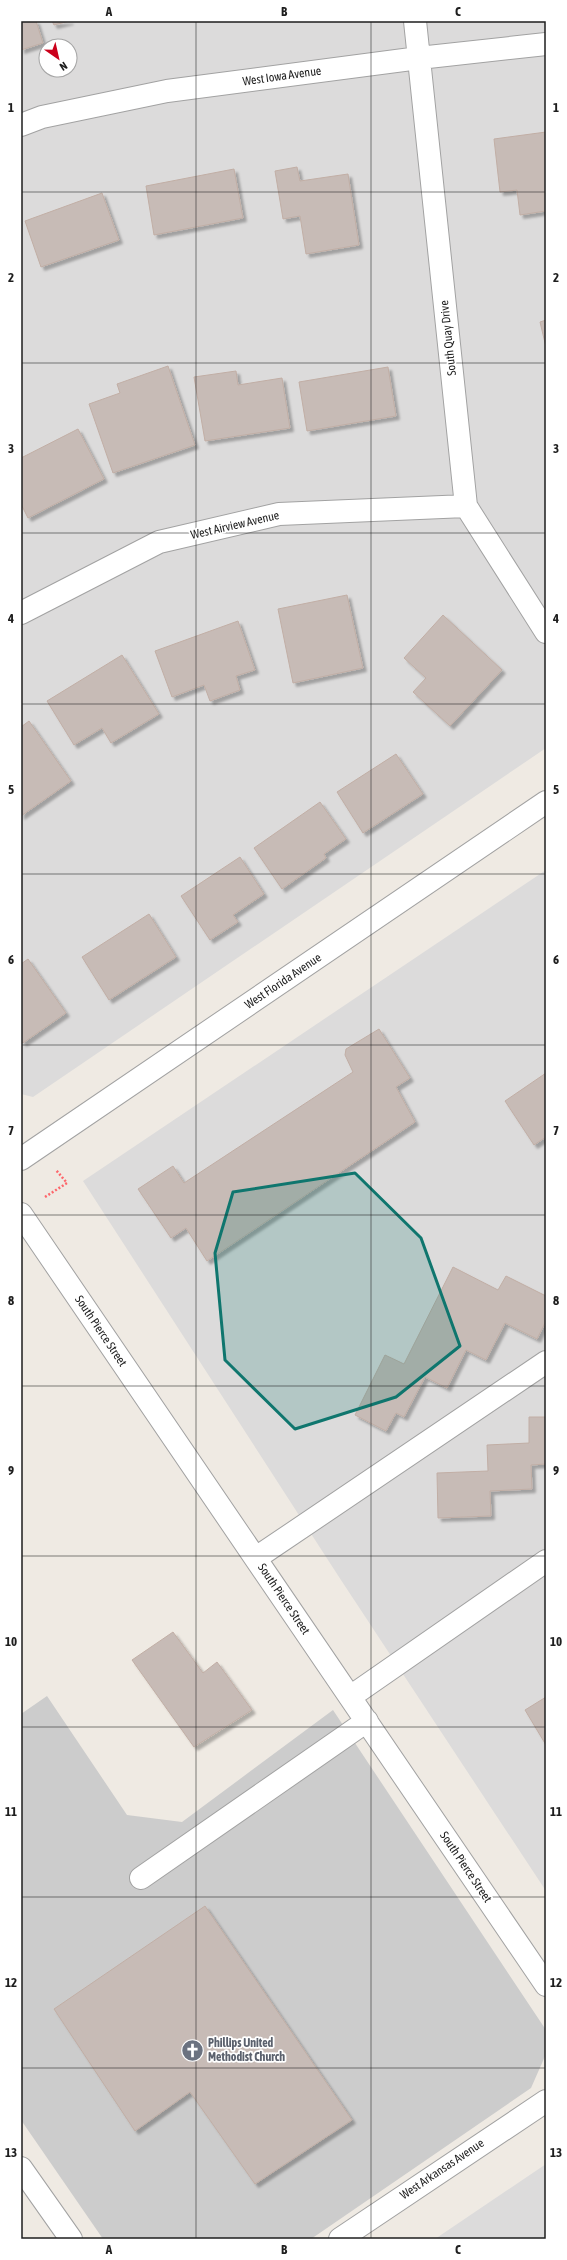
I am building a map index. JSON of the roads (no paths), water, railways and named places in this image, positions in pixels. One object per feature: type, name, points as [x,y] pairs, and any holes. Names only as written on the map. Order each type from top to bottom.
[{"type":"street","name":"South Quay Drive","points":[[415,21],[466,506],[546,632]]},
{"type":"street","name":"West Iowa Avenue","points":[[21,125],[42,117],[167,91],[419,58],[546,44]]},
{"type":"street","name":"West Airview Avenue","points":[[21,613],[159,542],[279,514],[466,506]]},
{"type":"street","name":"West Florida Avenue","points":[[21,1159],[546,802]]},
{"type":"street","name":"South Pierce Street","points":[[21,1214],[546,1984]]},
{"type":"street","points":[[256,1558],[546,1362]]},
{"type":"street","points":[[350,1697],[546,1561]]},
{"type":"street","points":[[141,1878],[366,1721]]},
{"type":"street","name":"West Arkansas Avenue","points":[[340,2239],[546,2101]]},
{"type":"street","points":[[21,2168],[71,2239]]},
{"type":"place","name":"Phillips United Methodist Church","points":[[193,2050]]}]
